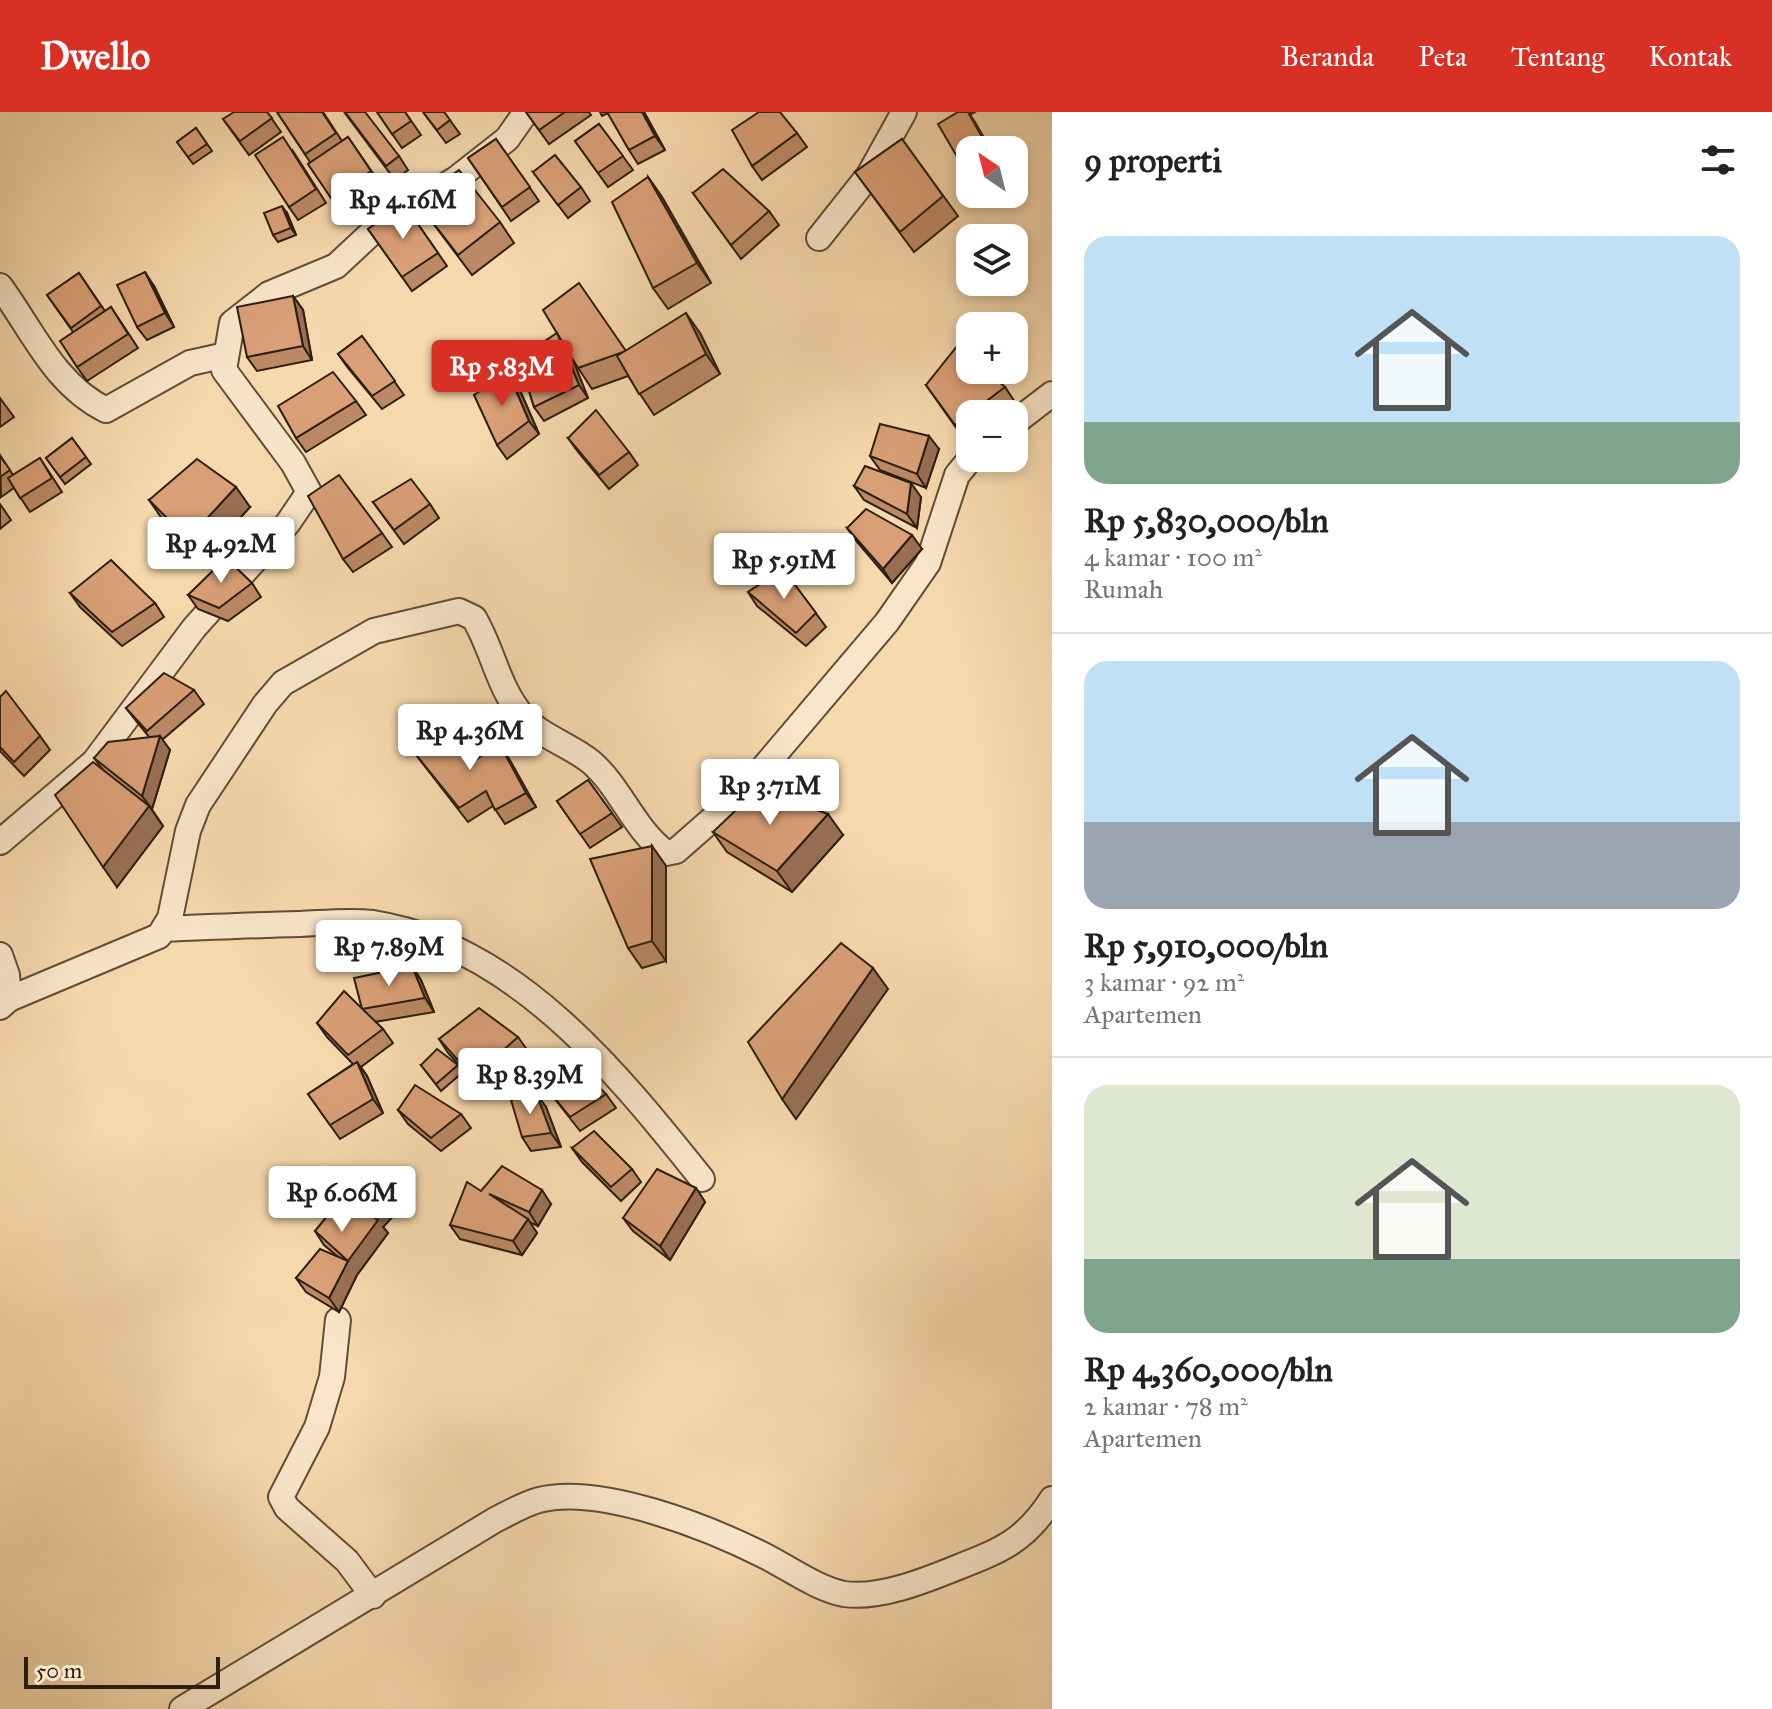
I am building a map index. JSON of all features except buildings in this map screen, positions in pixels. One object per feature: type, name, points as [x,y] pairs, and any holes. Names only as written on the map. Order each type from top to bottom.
[{"type":"street","points":[[0,842],[94,762],[194,628],[288,523],[309,492],[293,463],[224,370],[232,323],[269,294],[336,266],[380,225],[456,179],[507,139],[526,112]]},
{"type":"street","points":[[819,238],[869,175],[904,112]]},
{"type":"street","points":[[0,286],[57,371],[81,398],[106,410],[190,363],[226,355]]},
{"type":"street","points":[[1028,412],[1052,394]]},
{"type":"street","points":[[0,955],[7,975],[4,1003],[149,943],[165,929],[198,805],[272,695],[295,675],[374,631],[459,611],[474,618],[520,713],[529,724],[589,761],[602,773],[645,835],[666,853],[676,851],[742,793],[887,622],[928,563],[959,472]]},
{"type":"street","points":[[165,929],[370,923],[439,940],[540,1003],[654,1119],[702,1179]]},
{"type":"street","points":[[338,1320],[332,1377],[317,1427],[281,1497],[287,1508],[347,1561],[373,1596]]},
{"type":"street","points":[[182,1709],[495,1520],[541,1499],[600,1501],[664,1513],[727,1537],[842,1594],[862,1594],[935,1576],[1000,1550],[1022,1537],[1052,1499]]}]
